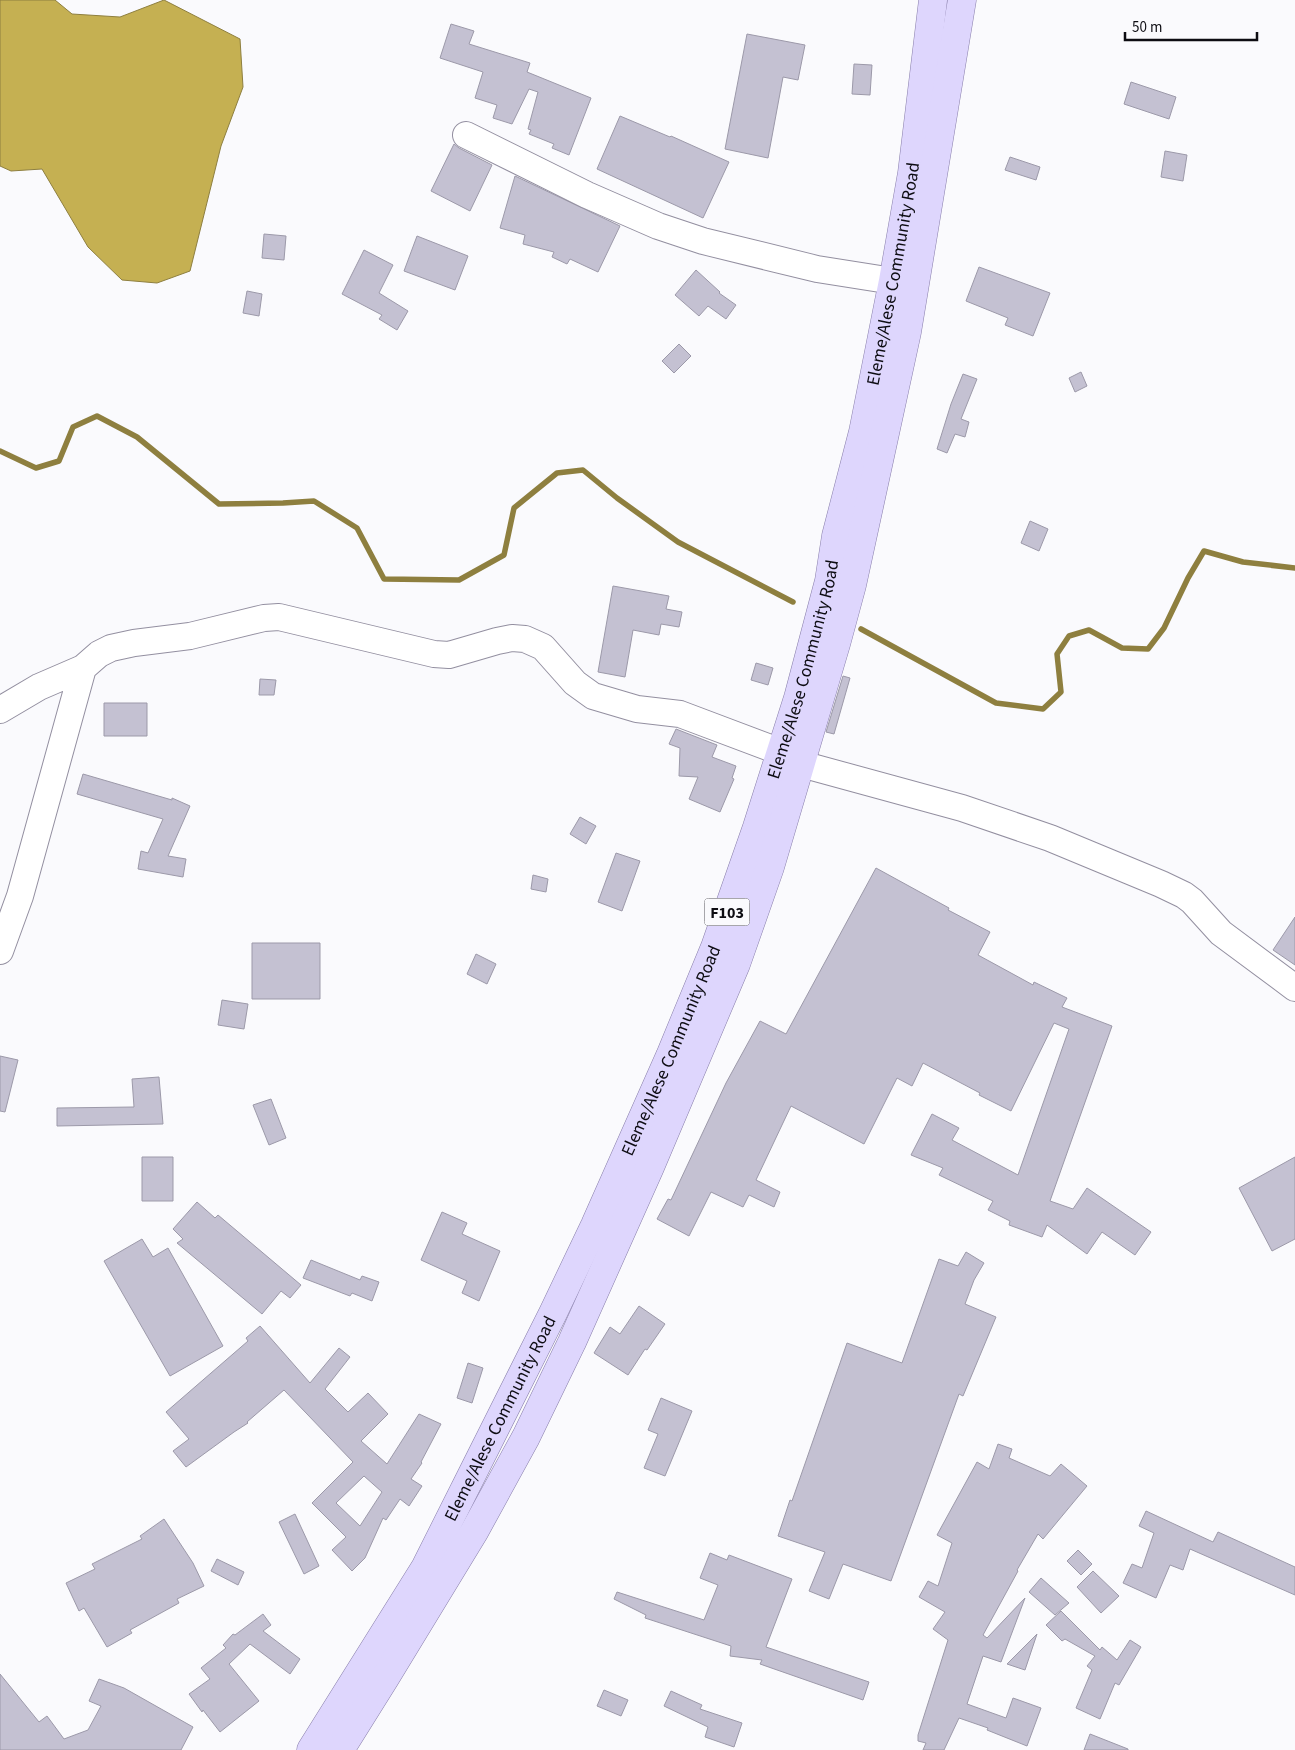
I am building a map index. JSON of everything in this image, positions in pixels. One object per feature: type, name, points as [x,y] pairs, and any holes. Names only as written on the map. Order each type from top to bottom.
[{"type":"main road","name":"Eleme/Alese Community Road","points":[[340,1750],[474,1532],[526,1437],[572,1342],[654,1158],[736,964],[770,867],[791,758],[798,698],[829,581],[836,536],[863,432],[893,281],[912,173],[933,0]]},
{"type":"main road","name":"Eleme/Alese Community Road","points":[[311,1750],[425,1568],[570,1278],[670,1056],[715,947],[757,827],[791,758],[852,585],[907,332],[962,0]]},
{"type":"street","points":[[466,135],[587,196],[658,226],[703,241],[817,268],[893,281]]},
{"type":"street","points":[[0,710],[39,687],[83,668],[99,654],[111,648],[190,636],[264,618],[279,617],[300,621],[434,654],[450,655],[497,641],[512,638],[525,639],[543,648],[575,683],[593,696],[637,709],[680,714],[791,758],[962,808],[1050,838],[1161,884],[1184,895],[1221,933],[1295,988]]},
{"type":"street","points":[[0,951],[20,896],[83,668]]},
{"type":"shaded area","points":[[0,0],[55,0],[72,14],[120,17],[164,0],[240,39],[243,87],[221,146],[190,271],[157,283],[122,280],[88,247],[42,169],[11,171],[0,166]]},
{"type":"building","points":[[451,24],[474,31],[469,44],[530,63],[527,72],[591,98],[569,155],[552,148],[554,144],[529,134],[531,130],[528,129],[538,92],[529,89],[512,124],[493,118],[497,105],[475,98],[483,72],[440,58]]},
{"type":"building","points":[[747,34],[805,45],[798,80],[783,77],[768,158],[725,149]]},
{"type":"building","points":[[854,64],[872,65],[870,95],[852,94]]},
{"type":"building","points":[[1131,82],[1176,97],[1169,119],[1124,104]]},
{"type":"building","points":[[620,116],[729,162],[703,218],[597,169]]},
{"type":"building","points":[[454,144],[492,165],[470,211],[431,191]]},
{"type":"building","points":[[1165,151],[1187,155],[1183,181],[1161,177]]},
{"type":"building","points":[[1010,157],[1040,167],[1036,180],[1005,170]]},
{"type":"building","points":[[515,176],[620,226],[598,272],[570,259],[567,264],[552,257],[554,252],[523,244],[525,235],[500,228]]},
{"type":"building","points":[[264,234],[286,236],[284,260],[262,258]]},
{"type":"building","points":[[417,236],[468,256],[455,290],[404,271]]},
{"type":"building","points":[[364,250],[393,265],[379,293],[408,311],[397,330],[379,319],[382,315],[342,294]]},
{"type":"building","points":[[979,267],[1050,293],[1033,336],[1005,325],[1008,318],[966,301]]},
{"type":"building","points":[[696,270],[719,293],[736,305],[726,319],[708,306],[699,316],[675,295]]},
{"type":"building","points":[[247,291],[262,294],[259,316],[243,313]]},
{"type":"building","points":[[679,344],[691,356],[674,373],[662,361]]},
{"type":"building","points":[[1081,372],[1087,386],[1075,392],[1069,378]]},
{"type":"building","points":[[963,374],[977,379],[961,419],[969,422],[965,437],[955,434],[947,453],[937,449],[951,404]]},
{"type":"building","points":[[1030,521],[1048,529],[1039,551],[1021,543]]},
{"type":"building","points":[[613,586],[669,596],[666,609],[682,612],[679,627],[661,624],[659,635],[633,630],[625,677],[598,672]]},
{"type":"building","points":[[756,663],[773,668],[768,685],[751,680]]},
{"type":"building","points":[[843,676],[850,678],[834,734],[826,732]]},
{"type":"building","points":[[260,679],[276,680],[274,695],[259,695]]},
{"type":"building","points":[[104,703],[147,703],[147,736],[104,736]]},
{"type":"building","points":[[676,729],[717,745],[712,757],[736,766],[732,778],[734,779],[720,812],[689,799],[698,777],[679,776],[680,748],[669,744]]},
{"type":"building","points":[[83,774],[172,800],[172,798],[190,806],[168,856],[186,859],[183,877],[138,869],[141,851],[148,853],[163,819],[77,794]]},
{"type":"building","points":[[580,817],[596,826],[586,844],[570,834]]},
{"type":"building","points":[[616,853],[640,861],[622,911],[598,902]]},
{"type":"building","points":[[876,868],[990,932],[978,955],[1033,985],[1034,982],[1067,998],[1062,1007],[1112,1026],[1050,1201],[1073,1209],[1087,1188],[1151,1232],[1135,1255],[1102,1232],[1087,1254],[1047,1225],[1042,1237],[1009,1225],[1010,1221],[988,1210],[993,1201],[939,1175],[943,1168],[911,1155],[932,1114],[959,1128],[952,1140],[1018,1175],[1069,1029],[1054,1023],[1011,1111],[923,1063],[912,1086],[897,1078],[864,1144],[791,1106],[756,1180],[780,1192],[774,1207],[749,1195],[743,1207],[711,1192],[689,1236],[657,1219],[668,1199],[671,1200],[726,1083],[760,1021],[786,1034]]},
{"type":"building","points":[[533,875],[548,879],[546,892],[531,889]]},
{"type":"building","points":[[1295,917],[1295,965],[1273,950]]},
{"type":"building","points":[[252,943],[320,943],[320,999],[252,999]]},
{"type":"building","points":[[476,954],[496,964],[487,984],[467,974]]},
{"type":"building","points":[[222,1000],[248,1004],[244,1029],[218,1025]]},
{"type":"building","points":[[0,1056],[18,1060],[5,1112],[0,1111]]},
{"type":"building","points":[[159,1077],[163,1124],[57,1126],[57,1108],[134,1107],[132,1079]]},
{"type":"building","points":[[271,1099],[286,1138],[269,1145],[253,1105]]},
{"type":"building","points":[[142,1157],[173,1157],[173,1201],[142,1201]]},
{"type":"building","points":[[1295,1157],[1295,1239],[1272,1251],[1239,1188]]},
{"type":"building","points":[[197,1202],[215,1218],[218,1215],[301,1285],[290,1298],[281,1291],[262,1314],[177,1243],[183,1239],[173,1229]]},
{"type":"building","points":[[442,1212],[467,1223],[462,1234],[500,1251],[479,1301],[462,1293],[467,1281],[421,1260]]},
{"type":"building","points":[[142,1239],[153,1257],[168,1248],[223,1346],[170,1376],[104,1261]]},
{"type":"building","points":[[966,1252],[984,1263],[974,1280],[965,1304],[996,1317],[963,1396],[959,1394],[891,1581],[843,1564],[829,1599],[809,1591],[825,1552],[778,1536],[847,1343],[902,1363],[939,1259],[958,1266]]},
{"type":"building","points":[[311,1260],[360,1280],[362,1276],[379,1282],[372,1301],[352,1293],[350,1296],[303,1278]]},
{"type":"building","points":[[639,1306],[665,1324],[647,1350],[645,1349],[628,1375],[594,1353],[610,1327],[620,1334]]},
{"type":"building","points":[[260,1326],[310,1383],[339,1348],[350,1357],[325,1389],[348,1412],[368,1393],[388,1414],[361,1441],[387,1464],[419,1414],[441,1424],[422,1463],[411,1479],[422,1486],[409,1506],[400,1499],[386,1520],[383,1518],[365,1558],[352,1571],[332,1550],[346,1537],[312,1503],[353,1462],[284,1390],[248,1423],[186,1467],[173,1451],[189,1439],[166,1412],[248,1341],[246,1338]],"holes":[[[364,1476],[382,1492],[360,1526],[336,1503]]]},
{"type":"building","points":[[468,1363],[483,1368],[472,1403],[457,1398]]},
{"type":"building","points":[[661,1398],[692,1411],[665,1476],[644,1468],[658,1434],[648,1430]]},
{"type":"building","points":[[998,1444],[1012,1449],[1009,1458],[1050,1476],[1061,1464],[1087,1486],[1043,1539],[1038,1534],[1017,1570],[983,1635],[987,1638],[1025,1598],[1001,1662],[983,1656],[967,1704],[1006,1718],[1013,1698],[1041,1708],[1027,1746],[987,1730],[988,1728],[959,1718],[944,1750],[923,1750],[926,1743],[918,1741],[918,1735],[948,1640],[933,1629],[945,1612],[919,1597],[928,1581],[938,1586],[952,1543],[937,1535],[977,1462],[989,1469]]},
{"type":"building","points":[[1146,1511],[1213,1542],[1218,1532],[1295,1567],[1295,1595],[1190,1549],[1183,1570],[1170,1565],[1156,1598],[1123,1583],[1132,1564],[1142,1568],[1154,1533],[1139,1526]]},
{"type":"building","points":[[295,1514],[319,1566],[304,1574],[279,1522]]},
{"type":"building","points":[[164,1519],[193,1563],[204,1586],[177,1599],[179,1603],[130,1630],[132,1633],[107,1647],[84,1608],[79,1611],[66,1583],[95,1569],[92,1564],[142,1539],[140,1536]]},
{"type":"building","points":[[1078,1550],[1092,1564],[1081,1575],[1067,1561]]},
{"type":"building","points":[[710,1553],[727,1560],[729,1555],[792,1579],[766,1647],[869,1682],[863,1700],[760,1664],[762,1660],[730,1656],[731,1646],[645,1618],[646,1615],[614,1599],[617,1592],[704,1620],[718,1585],[700,1578]]},
{"type":"building","points":[[217,1559],[244,1572],[238,1585],[211,1571]]},
{"type":"building","points":[[1093,1571],[1119,1596],[1101,1613],[1077,1587]]},
{"type":"building","points":[[1041,1578],[1069,1603],[1055,1615],[1029,1592]]},
{"type":"building","points":[[1061,1611],[1100,1650],[1102,1647],[1117,1660],[1130,1640],[1141,1647],[1119,1685],[1115,1683],[1100,1719],[1076,1708],[1092,1670],[1087,1666],[1095,1656],[1065,1639],[1062,1641],[1046,1625]]},
{"type":"building","points":[[263,1614],[271,1625],[263,1631],[300,1659],[290,1674],[250,1644],[229,1664],[259,1701],[220,1732],[189,1694],[210,1679],[201,1668],[226,1648],[223,1645],[233,1634],[235,1635]]},
{"type":"building","points":[[1037,1634],[1025,1670],[1007,1664]]},
{"type":"building","points":[[0,1674],[39,1722],[47,1716],[64,1739],[88,1730],[101,1706],[89,1701],[99,1679],[124,1688],[193,1727],[181,1750],[0,1750]]},
{"type":"building","points":[[604,1690],[628,1700],[621,1716],[597,1706]]},
{"type":"building","points":[[671,1691],[702,1705],[700,1709],[742,1723],[734,1747],[705,1737],[708,1727],[664,1706]]},
{"type":"building","points":[[1090,1734],[1128,1749],[1128,1750],[1084,1750]]},
{"type":"waterway","points":[[0,451],[36,468],[59,461],[73,427],[97,416],[137,437],[219,504],[314,501],[357,528],[384,579],[459,580],[504,555],[514,508],[557,473],[583,470],[617,498],[678,542],[793,602]]},
{"type":"waterway","points":[[861,629],[996,703],[1043,709],[1061,692],[1057,654],[1069,636],[1089,630],[1122,648],[1148,649],[1164,628],[1188,578],[1204,551],[1243,562],[1295,568]]}]
